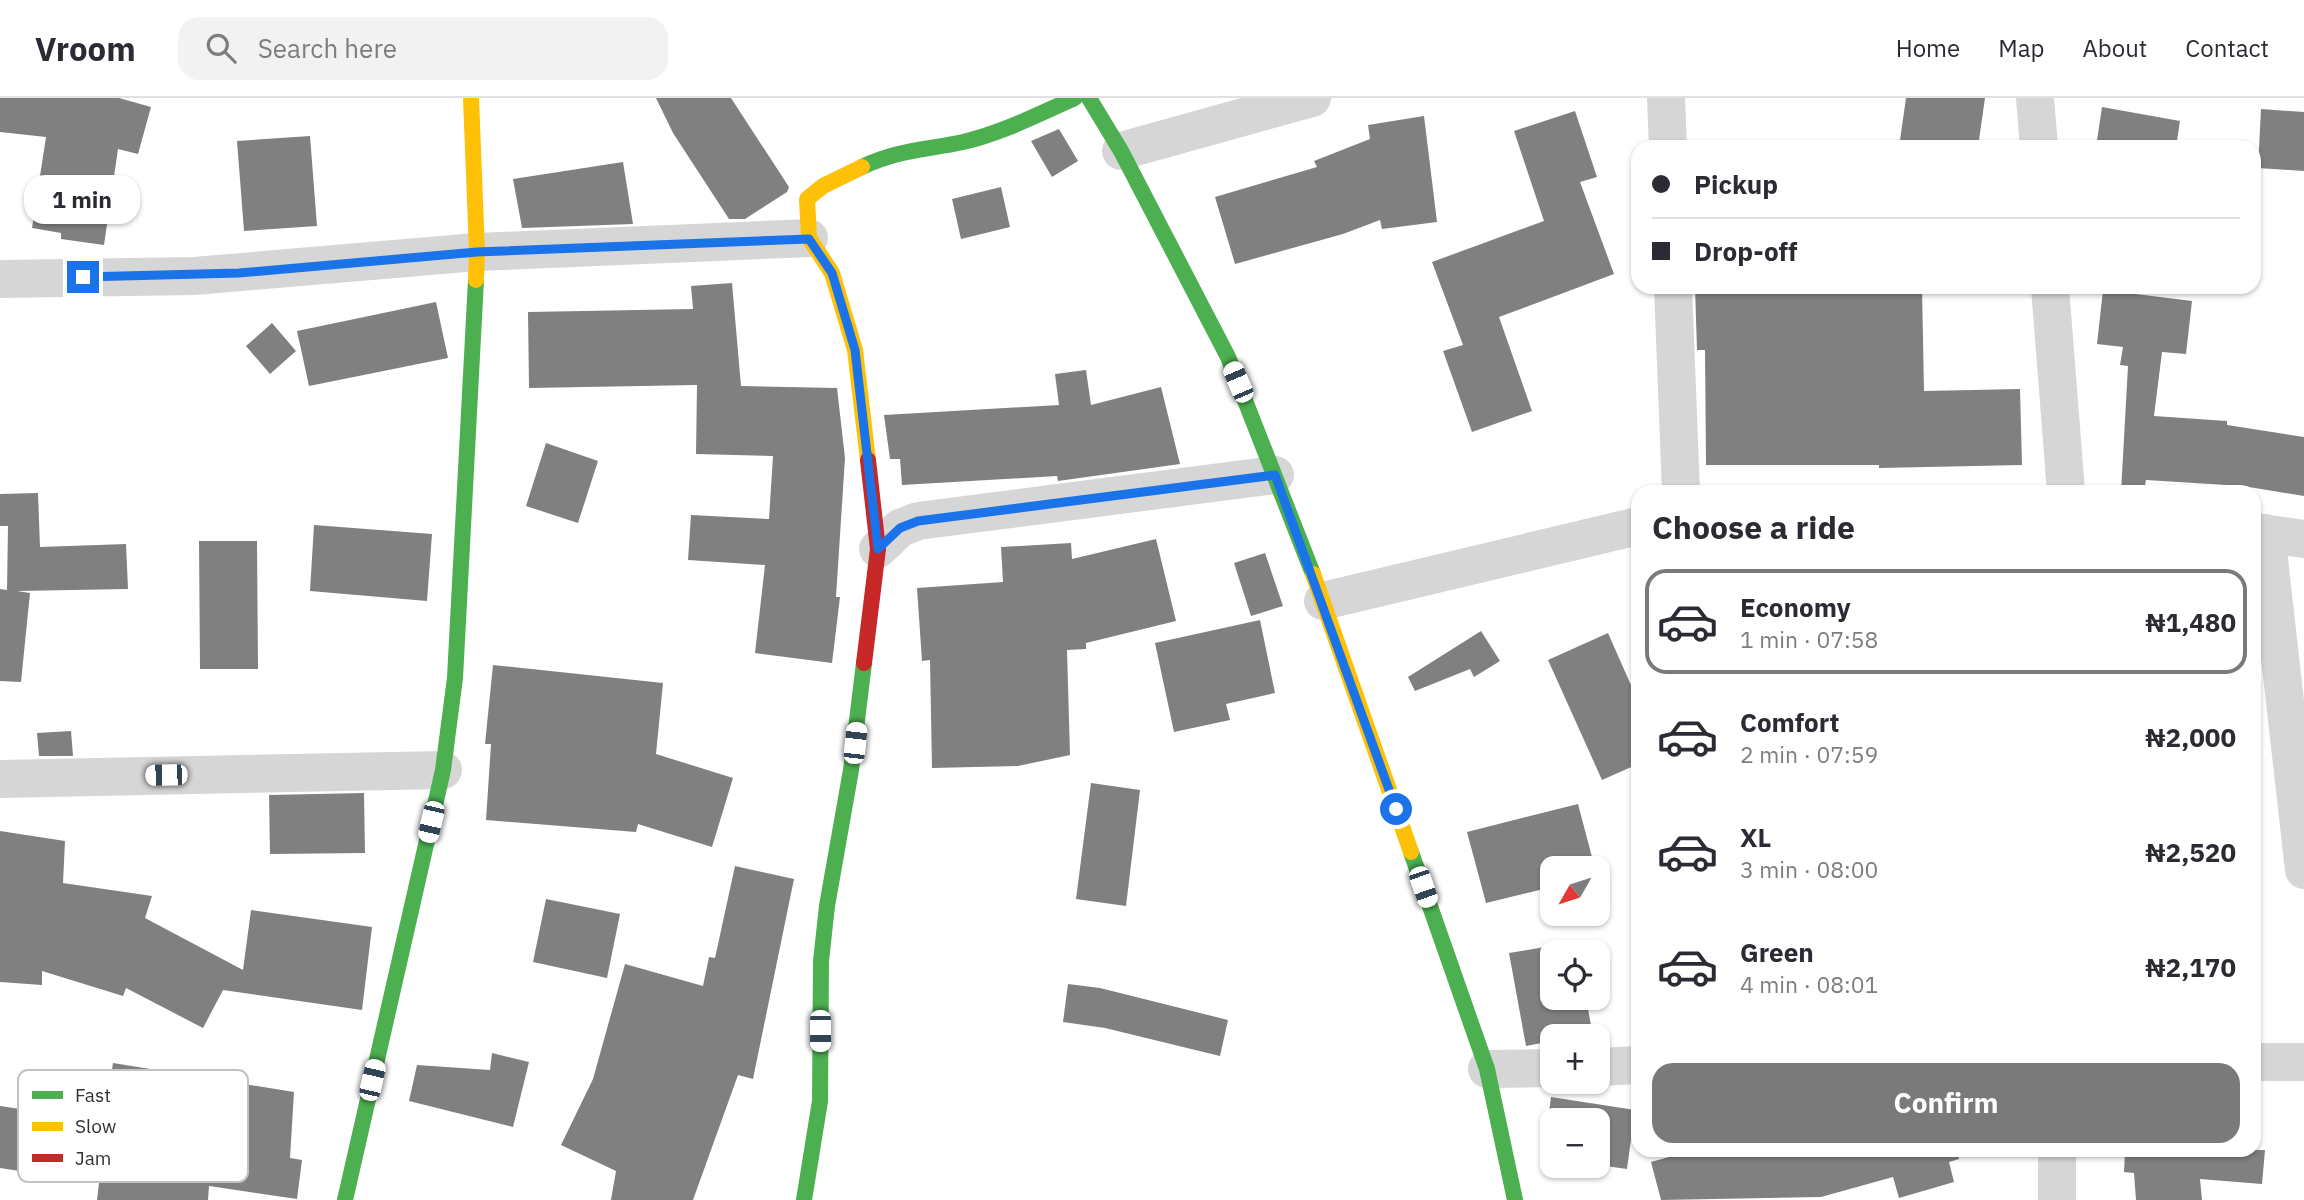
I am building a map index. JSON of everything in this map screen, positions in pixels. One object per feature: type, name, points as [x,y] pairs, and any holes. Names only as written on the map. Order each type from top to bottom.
[{"type":"street","points":[[345,1200],[443,770],[455,678],[477,252],[471,98]]},
{"type":"street","points":[[804,1200],[820,1101],[821,961],[827,906],[851,769],[878,549],[855,350],[832,273],[809,239],[807,199],[823,186],[886,155],[964,142],[1004,129],[1075,98]]},
{"type":"street","points":[[1089,98],[1121,151],[1228,357],[1275,475],[1323,601],[1487,1069],[1515,1200]]},
{"type":"street","points":[[1121,151],[1312,98]]},
{"type":"street","points":[[1666,98],[1668,140]]},
{"type":"street","points":[[2035,98],[2038,140]]},
{"type":"street","points":[[0,279],[205,275],[477,252],[809,239]]},
{"type":"street","points":[[1673,294],[1681,485]]},
{"type":"street","points":[[2051,294],[2065,485]]},
{"type":"street","points":[[878,549],[900,528],[918,521],[1275,475]]},
{"type":"street","points":[[1323,601],[1631,528]]},
{"type":"street","points":[[2261,533],[2304,539]]},
{"type":"street","points":[[2261,541],[2304,870]]},
{"type":"street","points":[[0,779],[443,770]]},
{"type":"street","points":[[2261,1062],[2304,1062]]},
{"type":"street","points":[[1610,1066],[1631,1065]]},
{"type":"street","points":[[1487,1069],[1540,1068]]},
{"type":"street","points":[[2057,1157],[2057,1200]]},
{"type":"building","points":[[0,98],[119,98],[151,107],[138,154],[118,149],[104,245],[61,239],[61,233],[32,228],[46,137],[0,132]]},
{"type":"building","points":[[656,98],[731,98],[789,187],[787,192],[745,219],[729,219],[673,133]]},
{"type":"building","points":[[1906,98],[1985,98],[1979,140],[1900,140]]},
{"type":"building","points":[[2102,107],[2180,121],[2177,140],[2097,140]]},
{"type":"building","points":[[2261,109],[2304,112],[2304,171],[2261,168]]},
{"type":"building","points":[[1575,111],[1597,177],[1580,182],[1614,274],[1499,317],[1532,411],[1472,432],[1443,351],[1463,345],[1432,262],[1544,221],[1514,131]]},
{"type":"building","points":[[1424,116],[1437,222],[1382,229],[1380,220],[1343,234],[1235,264],[1215,197],[1317,167],[1314,161],[1370,139],[1368,125]]},
{"type":"building","points":[[1059,129],[1078,161],[1052,177],[1031,141]]},
{"type":"building","points":[[310,136],[317,226],[244,231],[237,141]]},
{"type":"building","points":[[623,162],[633,224],[522,228],[513,179]]},
{"type":"building","points":[[1001,187],[1010,227],[961,239],[952,199]]},
{"type":"building","points":[[732,283],[741,386],[837,388],[845,458],[836,597],[840,597],[832,663],[755,653],[765,565],[688,560],[691,515],[769,519],[773,456],[696,454],[697,385],[529,388],[528,312],[693,309],[691,286]]},
{"type":"building","points":[[1695,294],[1922,294],[1924,391],[2020,389],[2022,465],[1879,468],[1879,465],[1706,465],[1705,350],[1697,350]]},
{"type":"building","points":[[2103,294],[2135,294],[2192,301],[2186,354],[2162,352],[2154,416],[2227,421],[2227,425],[2304,437],[2304,496],[2261,489],[2261,485],[2146,480],[2145,485],[2121,485],[2128,366],[2120,365],[2123,347],[2097,344]]},
{"type":"building","points":[[436,302],[448,358],[309,386],[297,331]]},
{"type":"building","points":[[272,323],[296,351],[270,374],[246,346]]},
{"type":"building","points":[[1086,370],[1091,405],[1161,387],[1180,464],[1058,481],[1057,476],[902,485],[900,459],[890,459],[884,415],[1059,405],[1055,374]]},
{"type":"building","points":[[546,443],[598,461],[578,523],[526,506]]},
{"type":"building","points":[[38,493],[40,547],[126,544],[128,589],[17,591],[30,593],[21,682],[0,681],[0,589],[7,590],[8,526],[0,526],[0,494]]},
{"type":"building","points":[[314,525],[432,534],[427,601],[310,591]]},
{"type":"building","points":[[1156,539],[1176,621],[1086,643],[1086,649],[1067,650],[1070,755],[1018,766],[932,768],[930,660],[922,661],[917,588],[1003,582],[1001,547],[1071,543],[1072,559]]},
{"type":"building","points":[[199,541],[257,541],[258,669],[200,669]]},
{"type":"building","points":[[1265,553],[1283,606],[1251,616],[1234,563]]},
{"type":"building","points":[[1260,620],[1275,693],[1226,704],[1230,720],[1174,732],[1155,643]]},
{"type":"building","points":[[1481,631],[1500,661],[1474,677],[1470,669],[1415,691],[1408,677]]},
{"type":"building","points":[[1608,633],[1631,685],[1631,767],[1602,780],[1548,660]]},
{"type":"building","points":[[493,665],[663,683],[656,754],[733,778],[712,847],[638,824],[636,832],[486,820],[491,744],[485,744]]},
{"type":"building","points":[[71,731],[73,756],[39,756],[37,733]]},
{"type":"building","points":[[1091,783],[1140,790],[1126,906],[1076,899]]},
{"type":"building","points":[[364,793],[365,853],[270,854],[269,795]]},
{"type":"building","points":[[1578,804],[1592,856],[1540,856],[1540,890],[1486,903],[1467,832]]},
{"type":"building","points":[[0,831],[65,841],[63,883],[152,896],[145,918],[243,970],[251,910],[372,927],[362,1010],[223,990],[203,1028],[126,988],[123,996],[42,971],[42,985],[0,982]]},
{"type":"building","points":[[735,866],[794,879],[753,1079],[738,1075],[693,1200],[611,1200],[616,1171],[561,1145],[593,1079],[625,964],[703,986],[709,957],[715,958]]},
{"type":"building","points":[[546,899],[620,914],[607,978],[533,962]]},
{"type":"building","points":[[1540,948],[1540,1010],[1588,1010],[1591,1024],[1540,1024],[1540,1043],[1526,1046],[1509,953]]},
{"type":"building","points":[[1068,984],[1100,988],[1228,1020],[1220,1056],[1105,1028],[1063,1022]]},
{"type":"building","points":[[492,1053],[529,1062],[513,1127],[409,1101],[417,1065],[490,1070]]},
{"type":"building","points":[[113,1063],[157,1070],[112,1070]]},
{"type":"building","points":[[248,1085],[294,1092],[290,1158],[302,1160],[297,1199],[209,1186],[208,1200],[97,1200],[99,1183],[92,1182],[248,1182]]},
{"type":"building","points":[[1551,1097],[1631,1109],[1627,1169],[1610,1167],[1610,1108],[1550,1108]]},
{"type":"building","points":[[0,1106],[18,1109],[18,1171],[0,1168]]},
{"type":"building","points":[[2261,1150],[2265,1150],[2262,1184],[2200,1179],[2202,1200],[2136,1200],[2134,1173],[2124,1172],[2125,1157],[2261,1157]]},
{"type":"building","points":[[1669,1157],[1959,1159],[1949,1162],[1954,1182],[1899,1198],[1893,1177],[1821,1197],[1661,1200],[1651,1162]]},
{"type":"traffic: fast","points":[[862,167],[900,154],[992,134],[1075,98]]},
{"type":"traffic: fast","points":[[1089,98],[1121,151],[1228,357],[1313,574]]},
{"type":"traffic: fast","points":[[345,1200],[443,770],[455,678],[476,280]]},
{"type":"traffic: fast","points":[[804,1200],[820,1101],[821,961],[827,906],[851,770],[864,663]]},
{"type":"traffic: fast","points":[[1411,852],[1487,1069],[1515,1200]]},
{"type":"traffic: slow","points":[[471,98],[476,280]]},
{"type":"traffic: slow","points":[[862,167],[823,186],[807,199],[809,238],[832,273],[855,350],[868,460]]},
{"type":"traffic: slow","points":[[1313,574],[1411,852]]},
{"type":"traffic: jam","points":[[864,663],[878,549],[868,460]]},
{"type":"route","points":[[83,277],[194,276],[477,252],[809,239],[832,273],[855,350],[878,549],[900,528],[918,521],[1275,475],[1323,601],[1396,809]]}]
